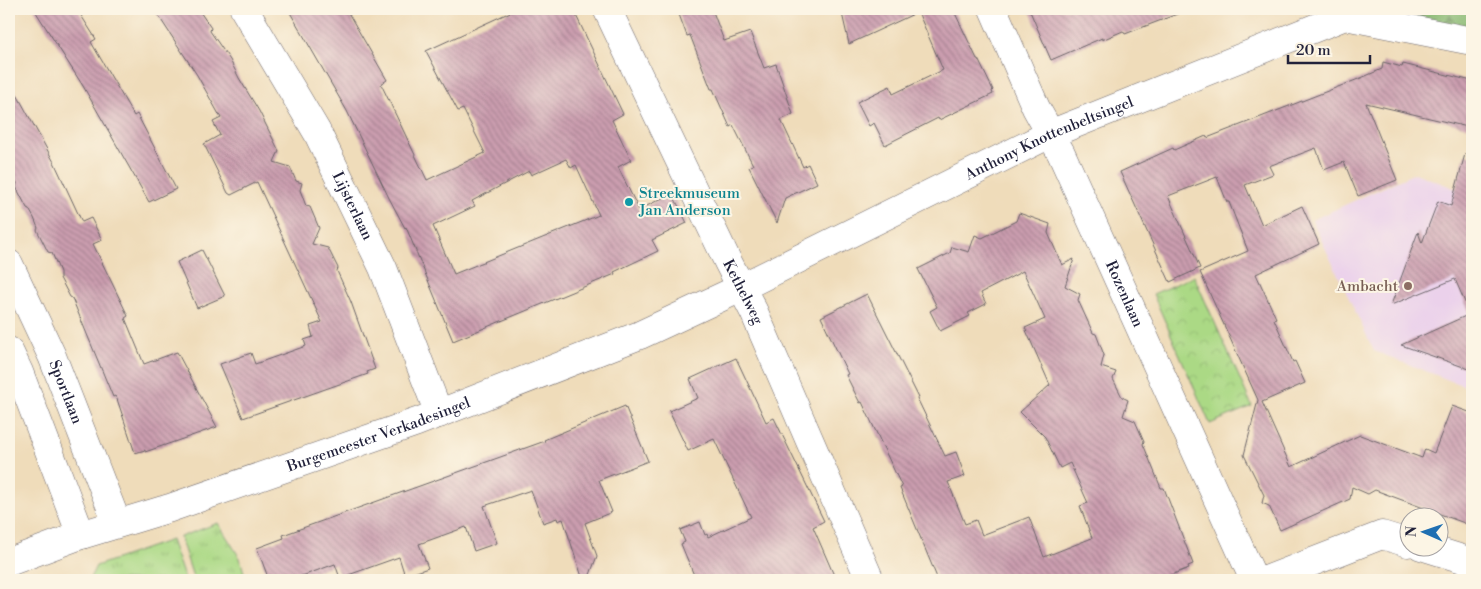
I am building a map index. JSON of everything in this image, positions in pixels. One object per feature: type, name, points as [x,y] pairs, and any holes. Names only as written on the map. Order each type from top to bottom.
[{"type":"street","name":"Lijsterlaan","points":[[244,9],[317,132],[383,268],[439,414]]},
{"type":"street","name":"Kethelweg","points":[[607,9],[754,312],[870,580]]},
{"type":"street","name":"Rozenlaan","points":[[993,9],[1036,108],[1061,153],[1254,580]]},
{"type":"street","name":"Anthony Knottenbeltsingel","points":[[741,287],[1050,134],[1356,12]]},
{"type":"street","points":[[1356,12],[1472,41]]},
{"type":"street","name":"Sportlaan","points":[[9,264],[52,356],[117,523]]},
{"type":"street","name":"Burgemeester Verkadesingel","points":[[9,562],[81,535],[170,508],[439,414],[640,335],[741,287]]},
{"type":"street","points":[[9,351],[19,372],[81,535]]},
{"type":"street","points":[[1266,580],[1382,535],[1398,540]]},
{"type":"street","points":[[1448,554],[1472,562]]},
{"type":"shaded area","name":"Ambacht","points":[[1415,173],[1472,195],[1472,389],[1374,351],[1312,220]]},
{"type":"green space","points":[[1434,9],[1472,9],[1472,38],[1413,17]]},
{"type":"green space","points":[[1194,276],[1252,406],[1210,424],[1153,294]]},
{"type":"green space","points":[[218,523],[240,558],[246,580],[194,580],[180,537]]},
{"type":"green space","points":[[171,540],[185,580],[89,580],[96,566]]},
{"type":"building","points":[[34,9],[77,9],[96,39],[91,42],[134,116],[137,114],[176,189],[149,202],[83,86]]},
{"type":"building","points":[[154,9],[198,9],[211,28],[210,31],[230,60],[279,151],[274,162],[290,167],[296,181],[302,183],[300,190],[306,206],[310,207],[319,228],[312,244],[328,248],[338,268],[337,271],[351,302],[375,369],[367,372],[368,374],[243,418],[220,364],[251,353],[255,364],[306,346],[304,340],[313,337],[310,326],[322,322],[257,182],[231,195],[228,193],[204,144],[220,135],[213,122],[221,118],[197,75]]},
{"type":"building","points":[[288,9],[346,9],[387,80],[381,84],[427,180],[485,153],[463,109],[458,111],[426,51],[517,9],[573,9],[623,114],[612,120],[631,160],[618,167],[639,210],[672,193],[687,223],[652,240],[658,251],[614,272],[615,274],[453,341],[406,227],[389,198],[347,111]],"holes":[[[566,159],[571,168],[576,165],[599,215],[454,274],[433,226],[475,206],[472,201],[529,171],[531,175]]]},
{"type":"building","points":[[677,9],[712,9],[724,41],[750,32],[764,68],[776,64],[793,114],[781,120],[803,167],[808,164],[817,183],[785,198],[777,223],[749,167],[753,165],[733,125],[730,127],[713,89],[711,89],[690,35],[687,36]]},
{"type":"building","points":[[841,9],[953,9],[993,90],[993,94],[939,120],[938,118],[885,145],[874,123],[869,126],[857,102],[890,86],[893,94],[943,70],[918,12],[849,44]]},
{"type":"building","points":[[1029,9],[1185,9],[1185,11],[1125,34],[1123,31],[1102,40],[1102,38],[1051,60]]},
{"type":"building","points":[[1383,62],[1402,67],[1403,64],[1472,81],[1472,128],[1366,103],[1397,180],[1358,196],[1344,162],[1324,170],[1316,148],[1269,166],[1273,174],[1245,185],[1262,225],[1302,206],[1319,244],[1256,274],[1293,362],[1295,361],[1305,383],[1262,402],[1291,467],[1360,435],[1422,458],[1425,449],[1434,453],[1452,406],[1472,413],[1472,511],[1467,524],[1448,517],[1448,506],[1418,506],[1375,490],[1368,494],[1352,487],[1350,499],[1280,530],[1269,506],[1262,503],[1264,495],[1244,455],[1258,400],[1200,272],[1248,251],[1229,202],[1227,202],[1217,177],[1168,196],[1200,268],[1170,282],[1120,172],[1173,148],[1174,150],[1206,136],[1207,138],[1382,69]]},
{"type":"building","points":[[9,80],[55,164],[82,222],[91,218],[102,240],[93,244],[128,316],[125,318],[144,364],[177,352],[217,427],[145,452],[145,450],[135,453],[117,399],[115,396],[113,397],[72,298],[60,278],[60,272],[52,253],[48,252],[37,230],[34,218],[16,187],[17,183],[9,168]]},
{"type":"building","points":[[1465,154],[1472,155],[1472,370],[1401,345],[1470,314],[1455,279],[1391,305],[1418,232],[1422,243],[1438,201],[1451,206]]},
{"type":"building","points":[[1019,213],[1050,224],[1048,233],[1062,265],[1074,259],[1065,286],[1080,294],[1078,300],[1093,333],[1096,334],[1104,355],[1101,367],[1116,372],[1113,379],[1122,397],[1128,400],[1123,416],[1135,421],[1144,441],[1143,444],[1161,488],[1164,488],[1193,564],[1188,566],[1189,568],[1158,580],[938,580],[900,488],[902,487],[862,402],[860,403],[846,375],[848,374],[821,317],[867,294],[919,398],[917,398],[945,456],[956,452],[965,476],[948,482],[965,524],[976,520],[982,535],[1029,517],[1044,557],[1092,538],[1080,506],[1088,503],[1070,463],[1060,468],[1045,437],[1020,412],[1050,385],[1025,328],[1045,319],[1023,271],[981,293],[986,304],[968,313],[970,316],[940,331],[930,311],[937,307],[918,269],[950,253],[952,247],[969,252],[975,235],[982,238],[1016,221]]},
{"type":"building","points":[[202,250],[225,296],[197,308],[177,262]]},
{"type":"building","points":[[736,358],[766,422],[774,418],[824,521],[813,527],[836,580],[696,580],[681,544],[685,542],[680,530],[700,522],[705,535],[707,534],[708,537],[751,517],[714,439],[688,451],[669,411],[698,398],[690,379]]},
{"type":"building","points":[[625,406],[648,461],[599,480],[612,512],[585,523],[597,556],[588,580],[583,580],[563,519],[558,521],[557,518],[543,523],[531,490],[484,506],[497,543],[474,551],[466,527],[419,544],[428,568],[405,576],[399,557],[340,578],[335,564],[291,580],[269,580],[257,548],[284,538],[283,535],[545,441]]},
{"type":"place","name":"Streekmuseum Jan Anderson","points":[[629,202]]},
{"type":"place","name":"Ambacht","points":[[1408,286]]}]
